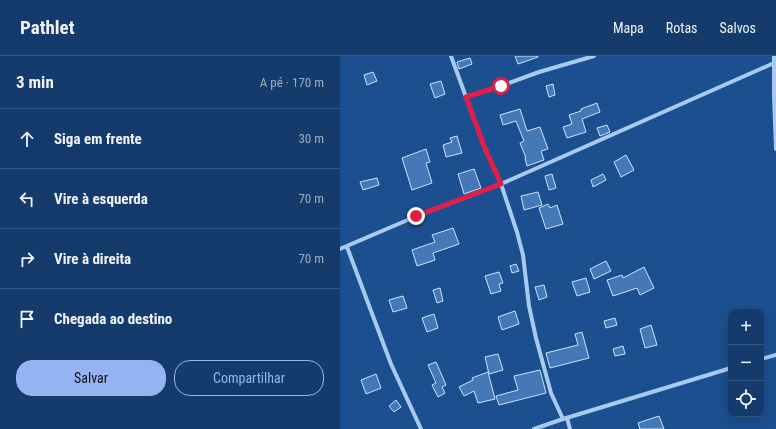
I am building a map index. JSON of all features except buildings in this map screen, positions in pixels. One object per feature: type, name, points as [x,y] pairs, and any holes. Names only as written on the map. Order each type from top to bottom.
[{"type":"street","points":[[452,56],[484,146],[501,184],[517,232],[523,255],[529,306],[536,338],[551,393],[570,429]]},
{"type":"street","points":[[466,97],[539,72],[594,56]]},
{"type":"street","points":[[774,56],[776,149]]},
{"type":"street","points":[[340,249],[416,216],[501,184],[774,63]]},
{"type":"street","points":[[347,247],[391,364],[420,429]]},
{"type":"street","points":[[764,358],[776,355]]},
{"type":"street","points":[[534,429],[565,418],[728,369]]},
{"type":"route","points":[[416,216],[501,184],[484,146],[466,97],[501,86]]}]
